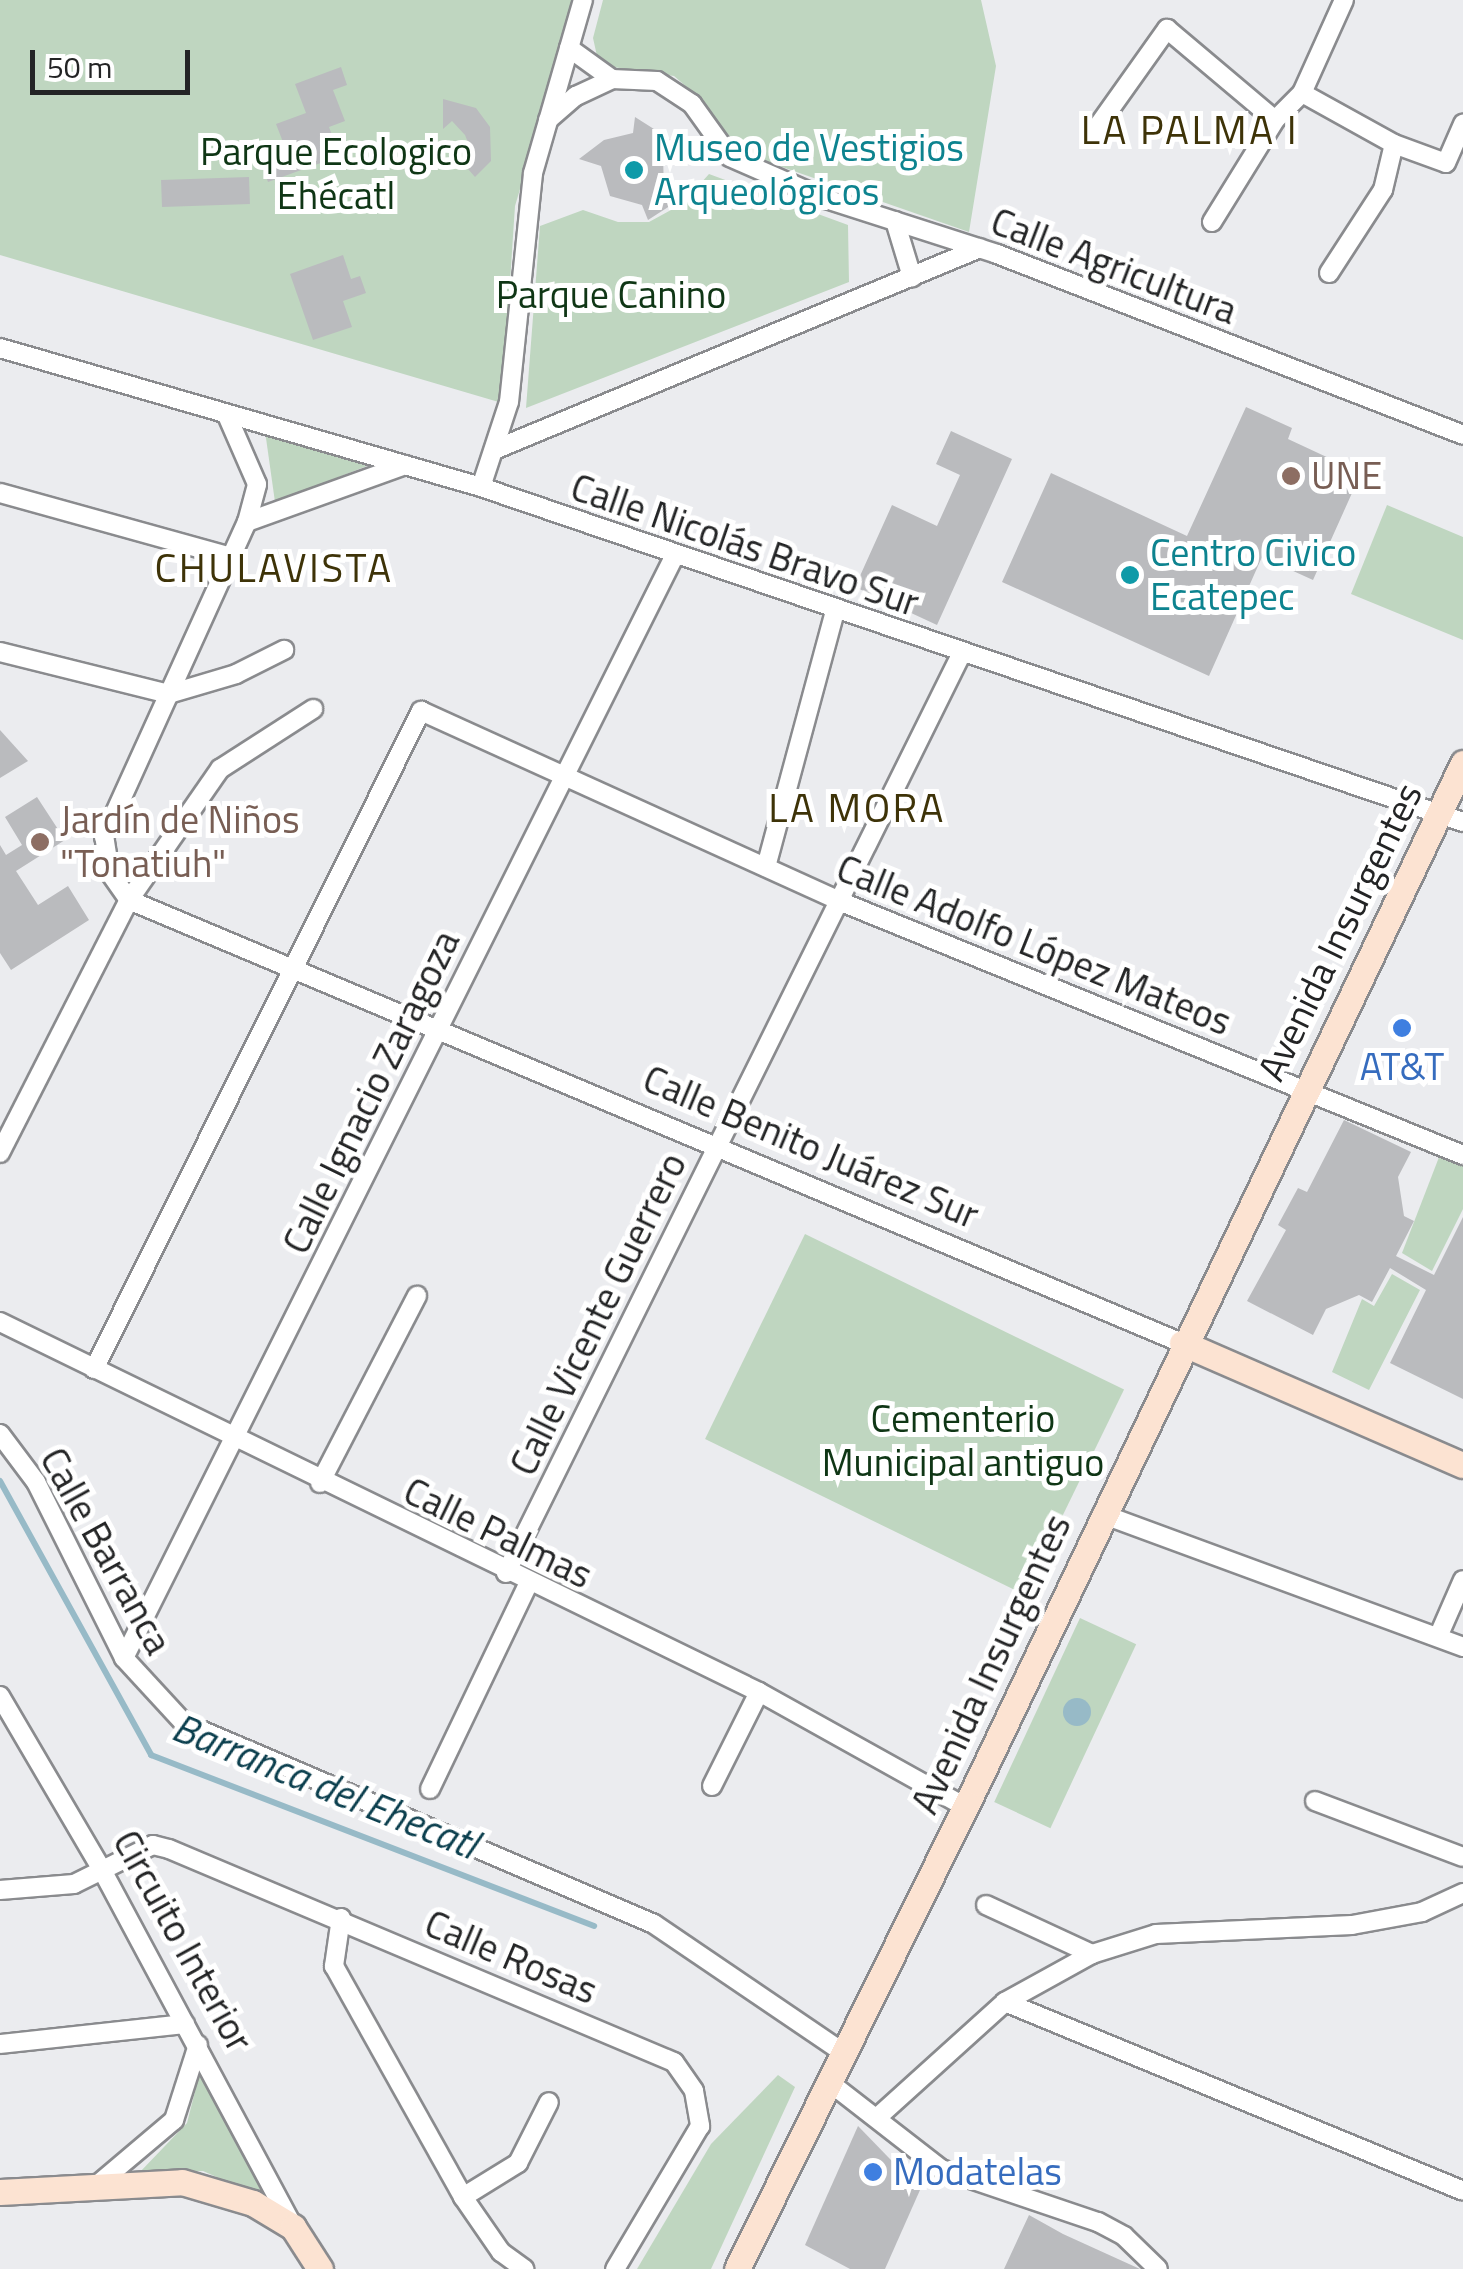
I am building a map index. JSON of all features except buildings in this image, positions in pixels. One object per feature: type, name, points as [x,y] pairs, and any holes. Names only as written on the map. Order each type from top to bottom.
[{"type":"main road","name":"Avenida Insurgentes","points":[[738,2269],[966,1807],[1182,1343],[1304,1092],[1452,818],[1463,763]]},
{"type":"main road","name":"Calle Benito Juárez Sur","points":[[1182,1343],[1463,1465]]},
{"type":"main road","name":"Circuito Interior","points":[[0,2192],[182,2182],[253,2204],[293,2227],[320,2269]]},
{"type":"street","points":[[481,487],[509,402],[524,231],[548,120],[582,0]]},
{"type":"street","points":[[1212,222],[1276,120],[1302,93],[1344,0]]},
{"type":"street","points":[[1093,132],[1167,30],[1276,120]]},
{"type":"street","points":[[548,120],[576,96],[612,79],[568,48]]},
{"type":"street","name":"Calle Agricultura","points":[[612,79],[657,82],[692,104],[730,157],[826,199],[980,248],[1463,435]]},
{"type":"street","points":[[1302,93],[1394,144],[1446,162],[1463,124]]},
{"type":"street","points":[[1329,273],[1384,190],[1394,144]]},
{"type":"street","points":[[895,221],[912,277]]},
{"type":"street","points":[[494,450],[980,248]]},
{"type":"street","name":"Calle Nicolás Bravo Sur","points":[[0,348],[481,487],[961,655],[1452,818]]},
{"type":"street","points":[[130,900],[110,873],[104,837],[247,522],[258,484],[226,413]]},
{"type":"street","points":[[247,522],[405,465]]},
{"type":"street","points":[[0,493],[231,557]]},
{"type":"street","name":"Calle Ignacio Zaragoza","points":[[124,1658],[675,555]]},
{"type":"street","points":[[766,867],[835,611]]},
{"type":"street","points":[[0,652],[169,694],[236,674],[284,650]]},
{"type":"street","name":"Calle Vicente Guerrero","points":[[506,1573],[961,655]]},
{"type":"street","points":[[0,1153],[130,900],[220,769],[313,709]]},
{"type":"street","name":"Calle Adolfo López Mateos","points":[[293,969],[421,711],[839,901],[1463,1154]]},
{"type":"street","name":"Calle Benito Juárez Sur","points":[[130,900],[1182,1343]]},
{"type":"street","points":[[94,1369],[293,969]]},
{"type":"street","points":[[320,1482],[417,1296]]},
{"type":"street","name":"Calle Palmas","points":[[0,1322],[528,1584],[759,1692],[966,1807]]},
{"type":"street","name":"Calle Barranca","points":[[0,1434],[36,1482],[124,1658],[184,1723],[654,1924],[845,2054]]},
{"type":"street","points":[[1102,1514],[1463,1647]]},
{"type":"street","points":[[1438,1637],[1463,1580]]},
{"type":"street","points":[[430,1790],[528,1584]]},
{"type":"street","points":[[712,1786],[759,1692]]},
{"type":"street","name":"Circuito Interior","points":[[0,1696],[102,1870],[293,2227]]},
{"type":"street","points":[[1315,1801],[1463,1857]]},
{"type":"street","name":"Calle Rosas","points":[[0,1890],[74,1884],[153,1845],[342,1918],[674,2062],[686,2074],[700,2126],[615,2269]]},
{"type":"street","points":[[880,2115],[1005,2002],[1092,1954],[1156,1934],[1352,1926],[1422,1912],[1463,1893]]},
{"type":"street","points":[[986,1905],[1092,1954]]},
{"type":"street","points":[[342,1918],[334,1966],[463,2197],[501,2252],[524,2269]]},
{"type":"street","points":[[1005,2002],[1463,2192]]},
{"type":"street","points":[[0,2044],[185,2024]]},
{"type":"street","points":[[97,2185],[174,2120],[198,2045]]},
{"type":"street","points":[[829,2082],[880,2115],[941,2169],[1098,2222],[1124,2236],[1158,2269]]},
{"type":"street","points":[[463,2197],[518,2164],[549,2102]]},
{"type":"green space","name":"Parque Ecologico Ehécatl","points":[[0,0],[576,0],[515,206],[502,403],[0,255]]},
{"type":"green space","points":[[603,0],[981,0],[996,66],[969,232],[736,151],[703,101],[674,76],[599,65],[593,38]]},
{"type":"green space","name":"Parque Canino","points":[[709,174],[848,225],[849,282],[526,408],[540,226],[583,210],[618,222],[649,222],[671,210],[684,184],[700,184]]},
{"type":"green space","points":[[265,431],[372,464],[275,502]]},
{"type":"green space","points":[[1387,505],[1463,537],[1463,640],[1351,594]]},
{"type":"green space","points":[[1441,1152],[1463,1162],[1463,1209],[1432,1271],[1402,1253]]},
{"type":"green space","name":"Cementerio Municipal antiguo","points":[[805,1234],[1124,1390],[1024,1595],[705,1439]]},
{"type":"green space","points":[[1392,1274],[1420,1290],[1369,1390],[1332,1372],[1362,1299],[1374,1306]]},
{"type":"green space","points":[[1080,1618],[1136,1644],[1050,1828],[994,1802]]},
{"type":"green space","points":[[201,2068],[271,2201],[203,2171],[139,2173],[187,2123]]},
{"type":"green space","points":[[778,2075],[795,2087],[711,2269],[637,2269],[711,2144]]},
{"type":"water","points":[[1077,1698],[1087,1702],[1091,1712],[1087,1722],[1077,1726],[1067,1722],[1063,1712],[1067,1702]]},
{"type":"waterway","name":"Barranca del Ehecatl","points":[[0,1481],[151,1755],[594,1926]]},
{"type":"place","name":"Museo de Vestigios Arqueológicos","points":[[634,170]]},
{"type":"place","name":"UNE","points":[[1291,476]]},
{"type":"place","name":"Centro Civico Ecatepec","points":[[1130,575]]},
{"type":"place","name":"Jardín de Niños \"Tonatiuh\"","points":[[40,842]]},
{"type":"place","name":"AT&T","points":[[1402,1028]]},
{"type":"place","name":"Modatelas","points":[[873,2172]]},
{"type":"district","name":"LA PALMA I","points":[[1190,130]]},
{"type":"district","name":"CHULAVISTA","points":[[274,568]]},
{"type":"district","name":"LA MORA","points":[[857,808]]}]
